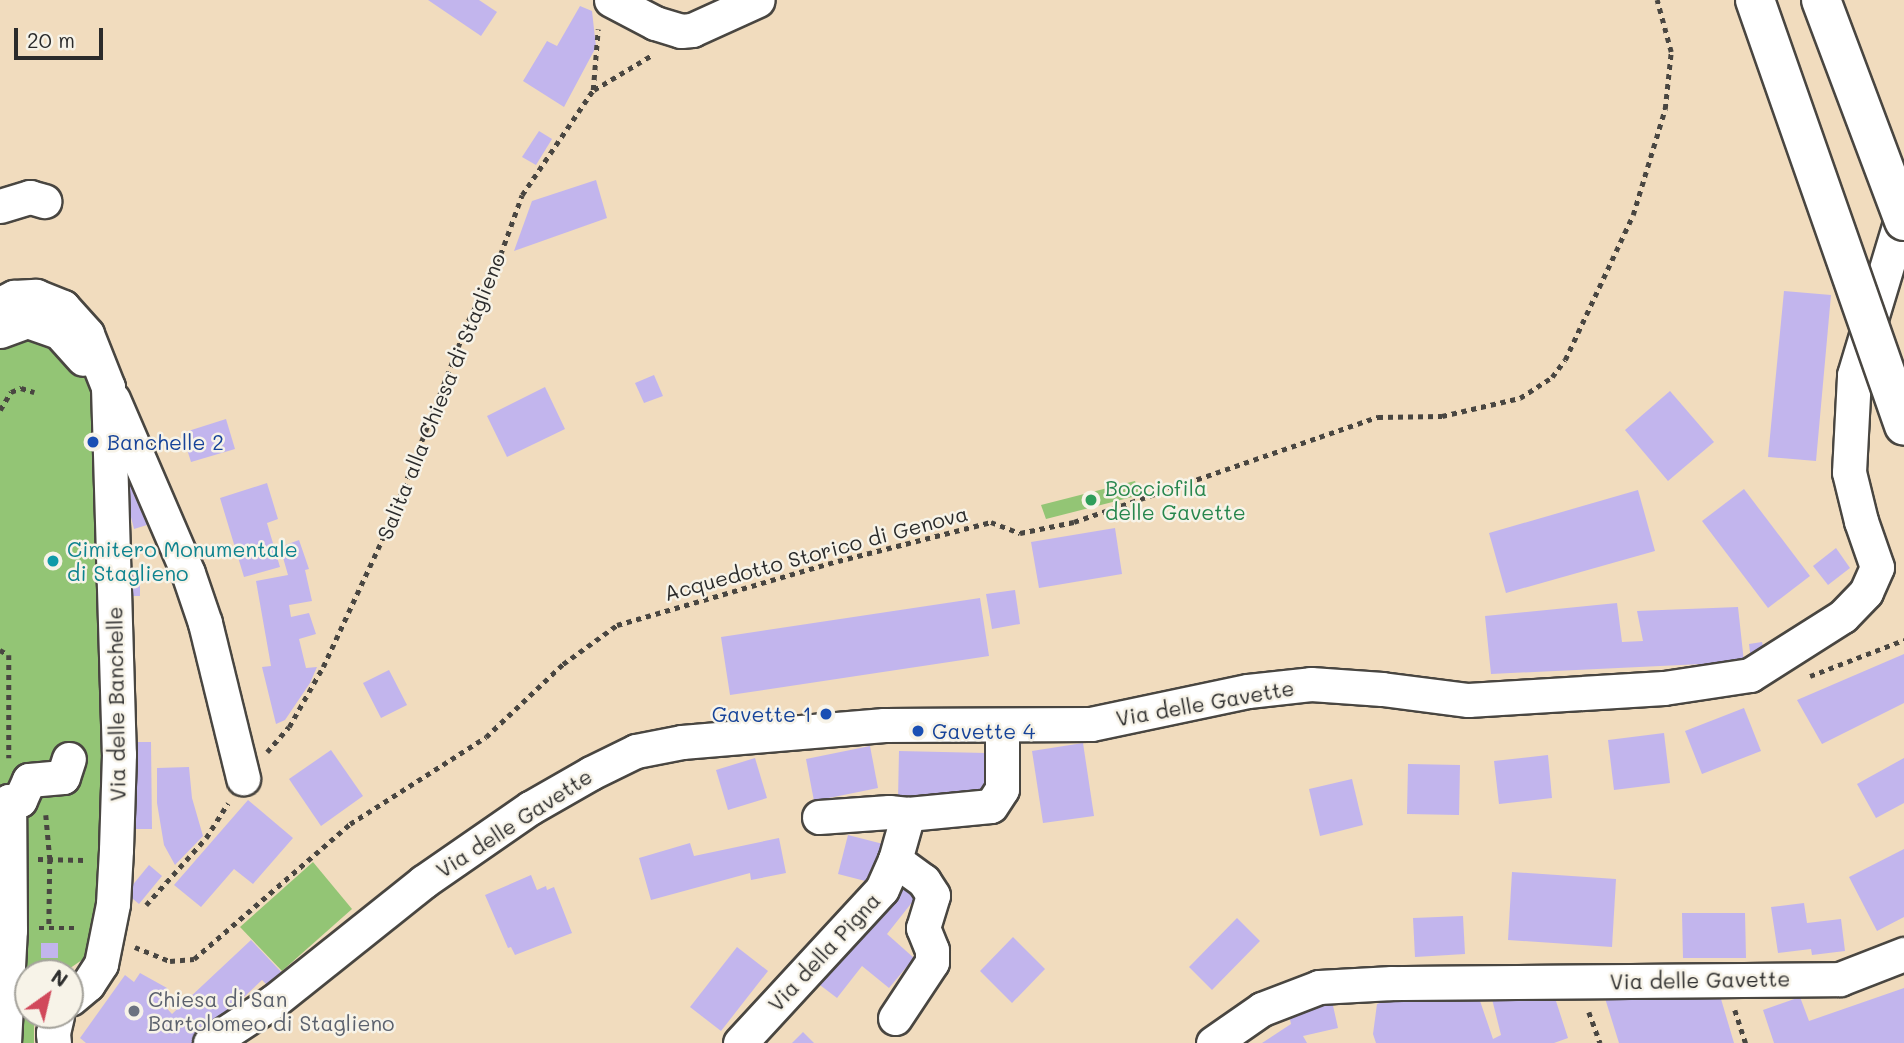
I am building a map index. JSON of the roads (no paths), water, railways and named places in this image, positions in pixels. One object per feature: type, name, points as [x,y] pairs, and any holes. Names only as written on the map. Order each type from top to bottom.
[{"type":"highway","points":[[1755,0],[1904,426]]},
{"type":"highway","points":[[1821,0],[1904,221]]},
{"type":"street","points":[[604,13],[681,31],[692,30],[758,0]]},
{"type":"street","points":[[0,206],[30,197],[44,201]]},
{"type":"street","name":"Via delle Gavette","points":[[210,1043],[274,1001],[423,882],[519,815],[591,773],[636,751],[682,742],[884,725],[1091,724],[1248,691],[1311,684],[1382,689],[1468,700],[1664,688],[1750,675],[1769,666],[1843,616],[1866,592],[1877,567],[1861,521],[1849,472],[1854,375],[1904,209]]},
{"type":"street","name":"Via delle Banchelle","points":[[0,304],[14,297],[36,296],[62,307],[86,334],[107,387],[119,754],[114,891],[101,964],[84,987]]},
{"type":"street","points":[[0,331],[27,321],[59,332],[107,387],[188,573],[205,623],[243,778]]},
{"type":"street","points":[[819,817],[889,812],[908,814],[990,806],[1002,789],[1002,725]]},
{"type":"street","points":[[4,1043],[10,930],[9,801],[20,800],[29,780],[63,777],[69,759]]},
{"type":"street","name":"Via della Pigna","points":[[740,1043],[882,889],[895,860],[908,814]]},
{"type":"street","points":[[895,860],[924,881],[933,895],[923,928],[932,950],[932,962],[895,1018]]},
{"type":"street","name":"Via delle Gavette","points":[[1213,1043],[1262,1009],[1319,987],[1392,983],[1840,979],[1904,954]]},
{"type":"place","name":"Banchelle 2","points":[[93,442]]},
{"type":"place","name":"Bocciofila delle Gavette","points":[[1091,500]]},
{"type":"place","name":"Cimitero Monumentale di Staglieno","points":[[53,561]]},
{"type":"place","name":"Gavette 1","points":[[826,714]]},
{"type":"place","name":"Gavette 4","points":[[918,731]]},
{"type":"place","name":"Chiesa di San Bartolomeo di Staglieno","points":[[134,1011]]}]
